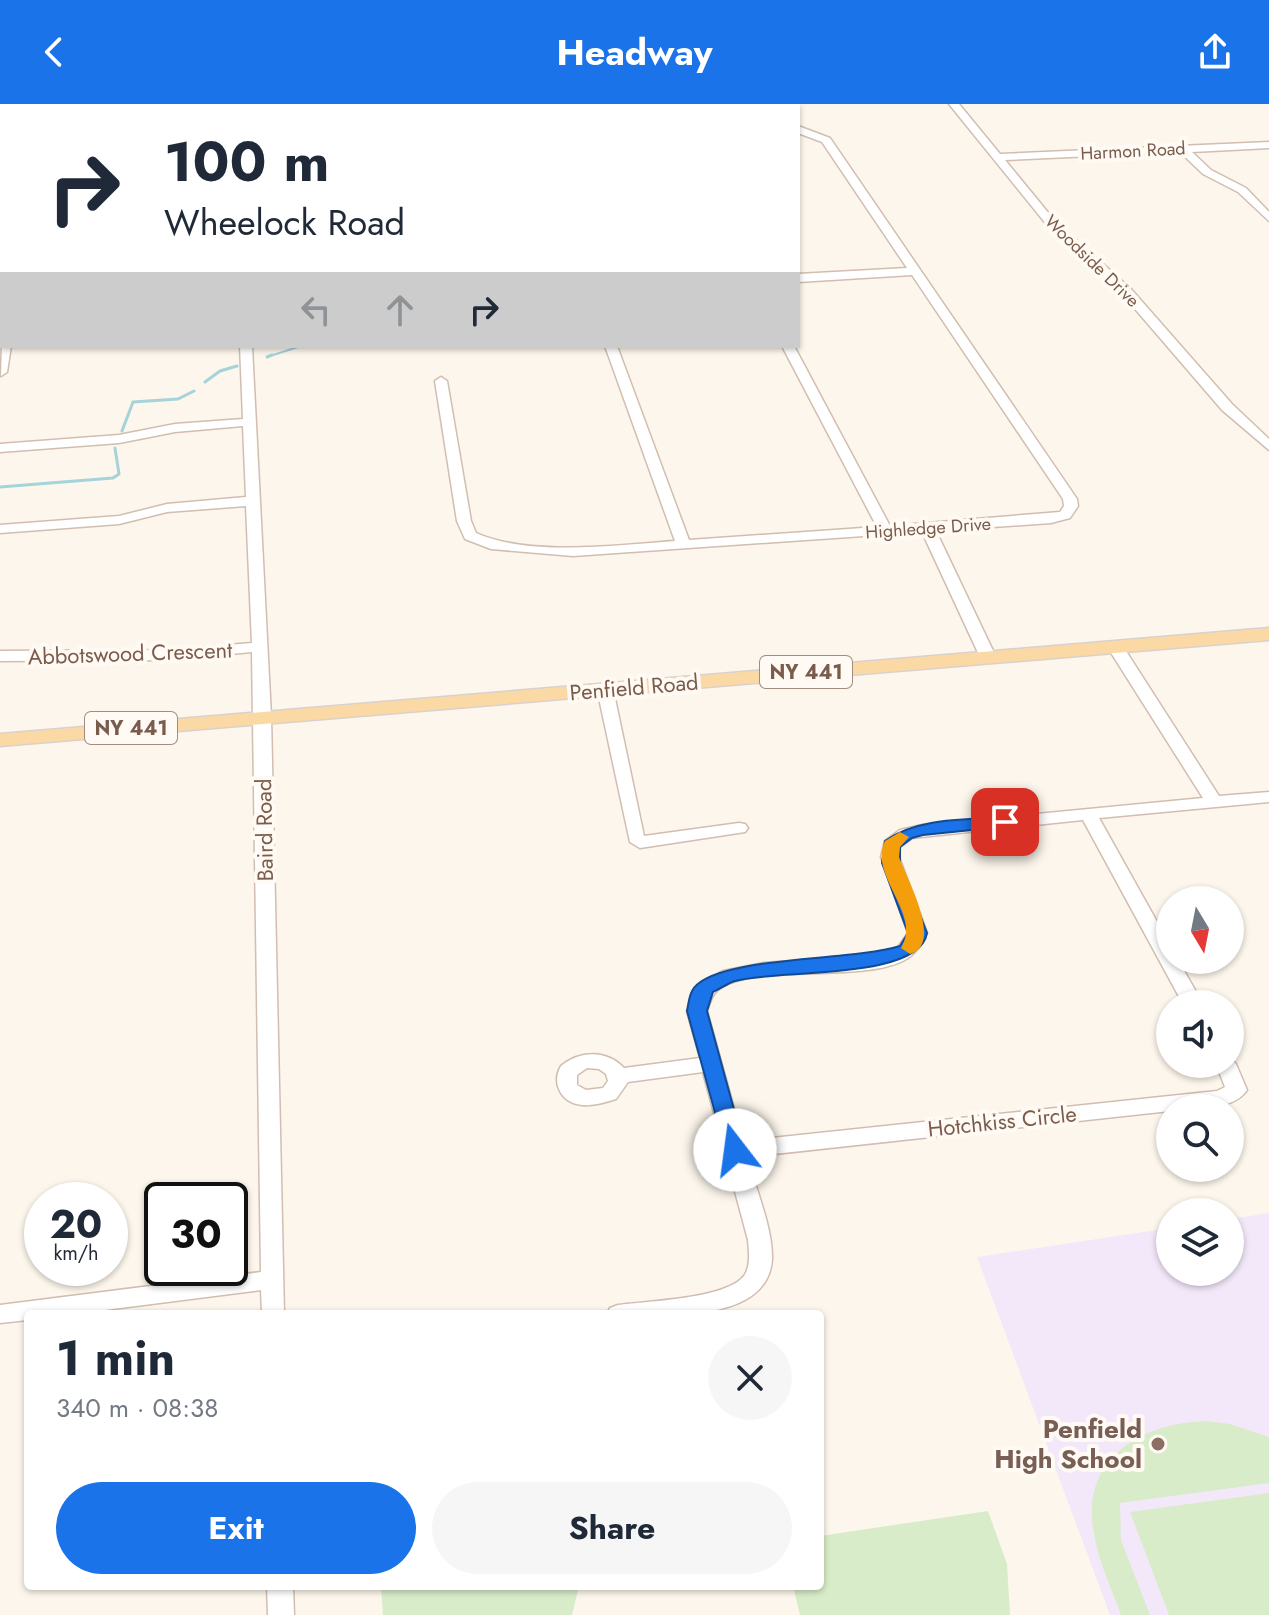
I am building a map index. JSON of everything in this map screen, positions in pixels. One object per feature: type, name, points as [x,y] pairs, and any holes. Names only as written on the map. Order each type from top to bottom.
[{"type":"main road","name":"Penfield Road","points":[[0,740],[1269,634]]},
{"type":"street","name":"Woodside Drive","points":[[954,104],[1064,237],[1127,292],[1227,407],[1269,446]]},
{"type":"street","name":"Highledge Drive","points":[[441,381],[464,521],[473,539],[491,545],[573,552],[1051,519],[1065,515],[1071,506],[826,140],[800,130]]},
{"type":"street","name":"Harmon Road","points":[[997,157],[1269,145]]},
{"type":"street","points":[[1183,149],[1207,172],[1242,190],[1269,218]]},
{"type":"street","points":[[800,278],[915,271]]},
{"type":"street","points":[[1,372],[5,348]]},
{"type":"street","name":"Baird Road","points":[[246,348],[263,716],[273,1310]]},
{"type":"street","points":[[612,348],[684,545]]},
{"type":"street","points":[[789,348],[886,531]]},
{"type":"street","points":[[0,448],[119,439],[175,428],[249,422]]},
{"type":"street","points":[[0,529],[119,520],[167,508],[252,501]]},
{"type":"street","points":[[927,528],[988,657]]},
{"type":"street","name":"Abbotswood Crescent","points":[[0,656],[166,655],[259,647]]},
{"type":"street","points":[[1116,648],[1214,802]]},
{"type":"street","points":[[605,689],[636,838],[640,842],[739,828]]},
{"type":"street","points":[[646,1310],[730,1298],[746,1290],[756,1280],[761,1267],[761,1252],[697,1003],[700,994],[713,982],[732,975],[888,958],[912,946],[918,933],[890,857],[891,845],[899,838],[922,830],[1269,797]]},
{"type":"street","points":[[1088,814],[1185,990]]},
{"type":"street","points":[[618,1076],[712,1064]]},
{"type":"street","name":"Hotchkiss Circle","points":[[735,1150],[1221,1098],[1237,1090],[1232,1078]]},
{"type":"street","points":[[32,1310],[272,1280]]},
{"type":"street","points":[[0,1314],[24,1311]]},
{"type":"street","points":[[280,1590],[281,1615]]},
{"type":"shaded area","name":"Penfield High School","points":[[1269,1213],[1269,1615],[1110,1615],[977,1257],[1156,1230],[1156,1286],[1244,1286],[1244,1217]]},
{"type":"green space","points":[[1207,1421],[1230,1424],[1269,1437],[1269,1483],[1120,1503],[1121,1540],[1150,1615],[1121,1615],[1095,1539],[1092,1512],[1095,1488],[1104,1468],[1118,1452],[1136,1439],[1158,1429]]},
{"type":"green space","points":[[1269,1493],[1269,1615],[1169,1615],[1130,1512]]},
{"type":"green space","points":[[988,1511],[1007,1564],[1010,1615],[800,1615],[794,1590],[824,1590],[824,1535]]},
{"type":"green space","points":[[381,1590],[578,1590],[572,1615],[383,1615]]},
{"type":"waterway","points":[[272,355],[267,357],[295,348]]},
{"type":"waterway","points":[[205,382],[220,371],[237,366]]},
{"type":"waterway","points":[[122,431],[133,402],[178,399],[194,391]]},
{"type":"waterway","points":[[0,487],[113,478],[119,474],[115,448]]},
{"type":"slow traffic","points":[[900,837],[891,845],[890,857],[918,933],[910,948]]},
{"type":"place","name":"Penfield High School","points":[[1158,1444]]},
{"type":"route","points":[[735,1150],[697,1011],[700,994],[713,982],[732,975],[900,955],[912,946],[918,933],[891,863],[891,845],[906,834],[922,830],[1005,822]]}]
